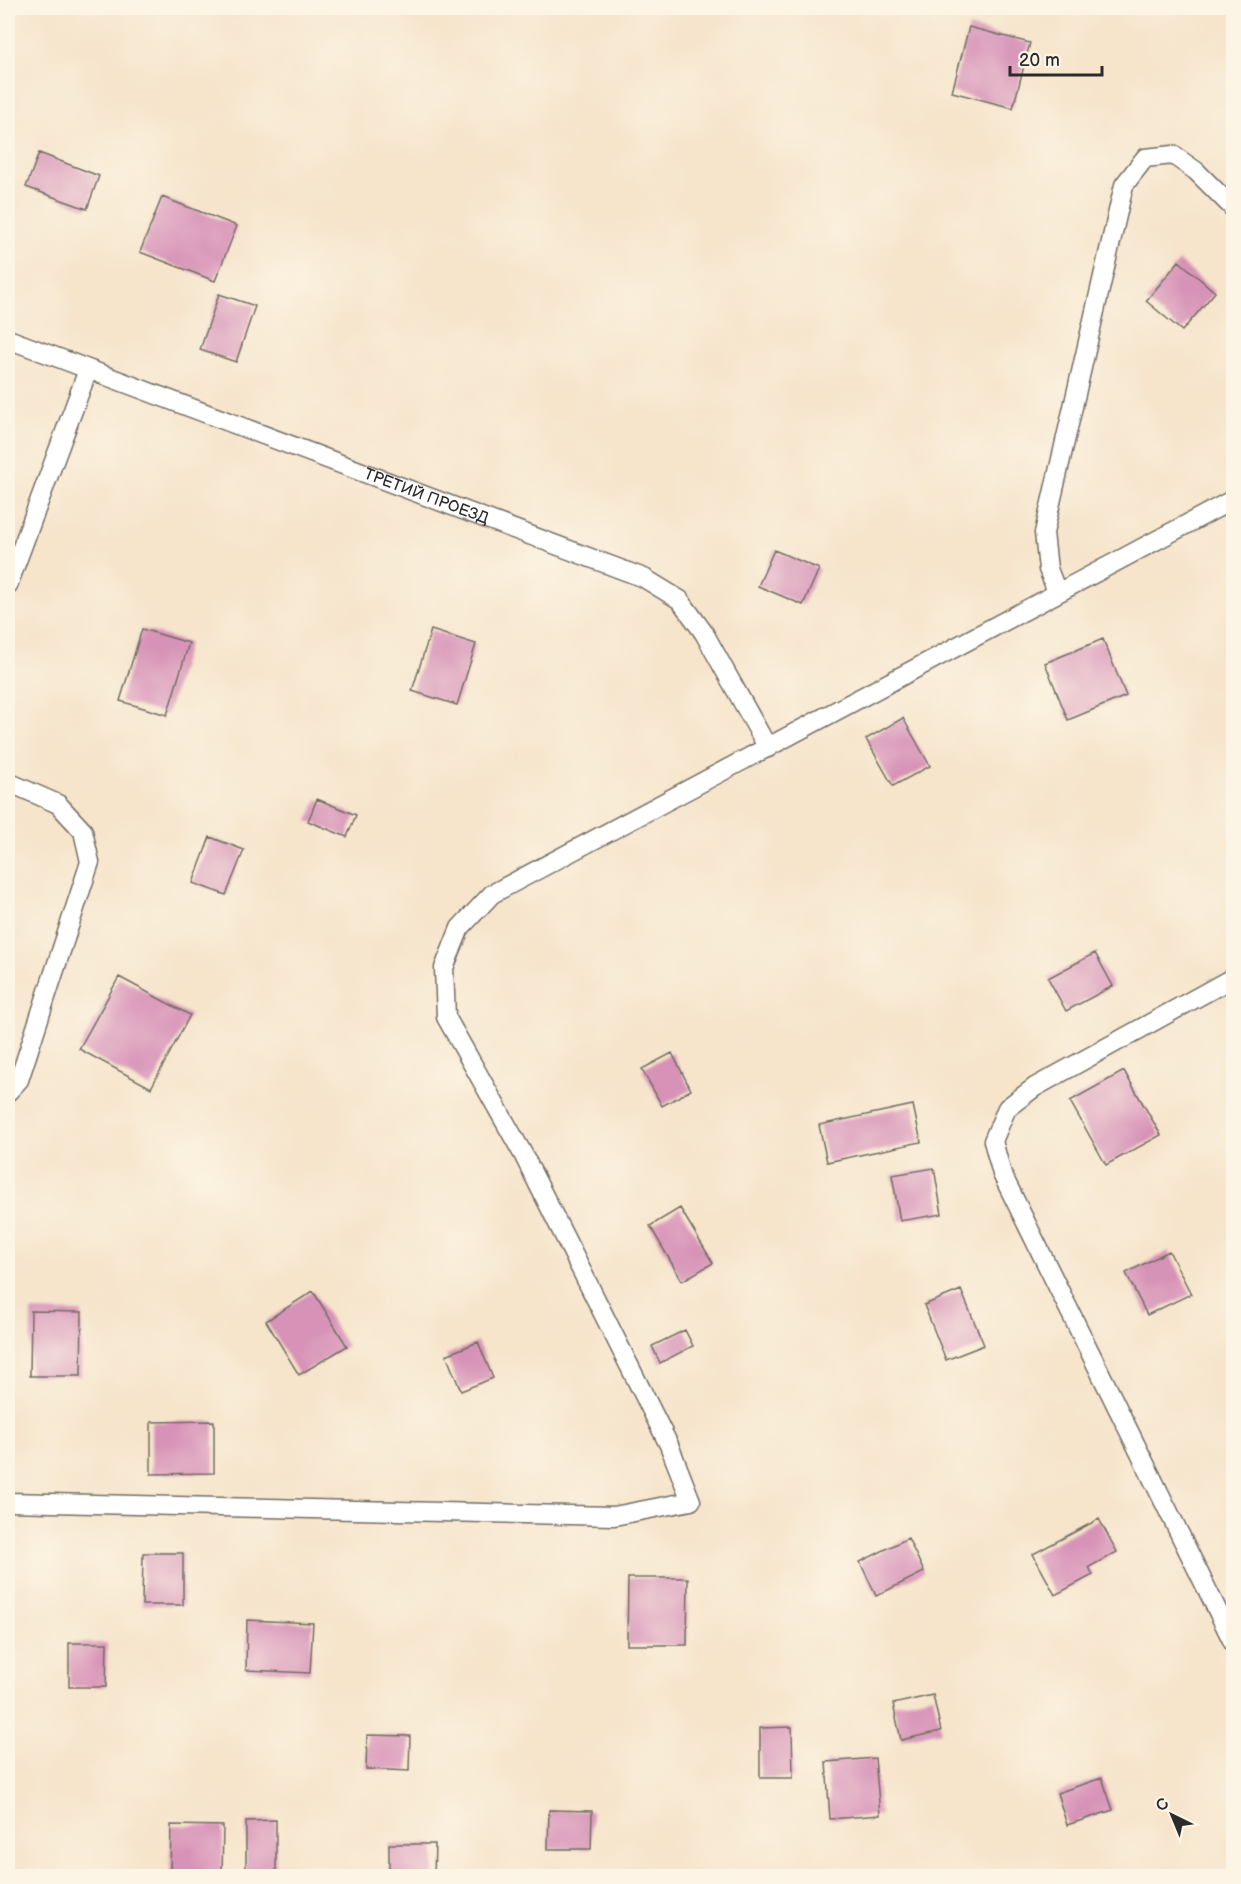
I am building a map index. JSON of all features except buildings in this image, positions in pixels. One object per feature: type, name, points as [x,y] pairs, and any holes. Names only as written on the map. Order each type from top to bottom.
[{"type":"lane","points":[[1058,592],[1048,569],[1044,533],[1124,185],[1145,158],[1173,155],[1196,171],[1233,209]]},
{"type":"lane","name":"ТРЕТИЙ ПРОЕЗД","points":[[8,339],[644,578],[680,600],[704,633],[768,748]]},
{"type":"lane","points":[[8,585],[88,370]]},
{"type":"lane","points":[[8,1502],[614,1516],[691,1501],[669,1445],[533,1174],[446,1017],[444,968],[460,928],[492,894],[1233,499]]},
{"type":"lane","points":[[8,782],[58,804],[83,831],[90,862],[19,1080],[8,1092]]},
{"type":"lane","points":[[1233,977],[1035,1087],[1007,1108],[993,1141],[1002,1174],[1233,1644]]}]
